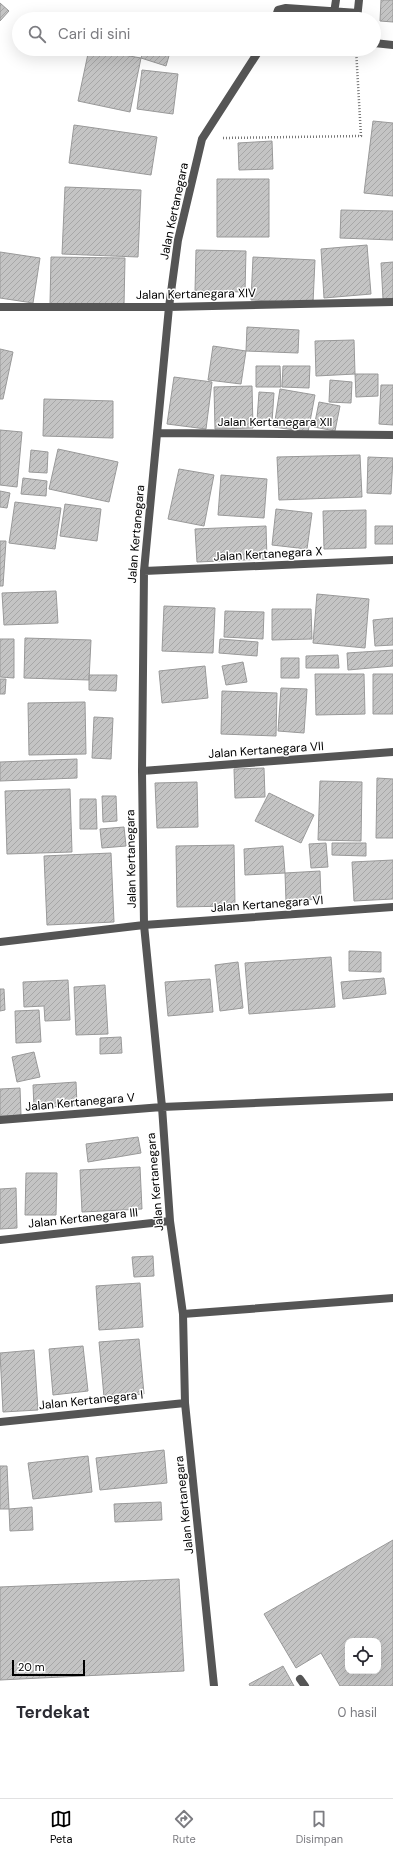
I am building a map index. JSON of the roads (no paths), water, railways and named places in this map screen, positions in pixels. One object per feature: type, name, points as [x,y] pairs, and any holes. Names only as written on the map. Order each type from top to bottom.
[{"type":"street","points":[[334,12],[336,0]]},
{"type":"street","points":[[358,12],[359,0]]},
{"type":"street","points":[[277,12],[278,10],[286,8],[313,12]]},
{"type":"street","points":[[381,44],[393,45]]},
{"type":"street","name":"Jalan Kertanegara","points":[[214,1686],[185,1403],[183,1314],[170,1221],[162,1107],[144,925],[142,771],[144,571],[169,307],[178,240],[202,139],[255,56]]},
{"type":"street","name":"Jalan Kertanegara XIV","points":[[0,307],[169,307],[393,302]]},
{"type":"street","name":"Jalan Kertanegara XII","points":[[158,433],[393,435]]},
{"type":"street","name":"Jalan Kertanegara X","points":[[144,571],[393,560]]},
{"type":"street","name":"Jalan Kertanegara VII","points":[[142,771],[393,752]]},
{"type":"street","name":"Jalan Kertanegara VI","points":[[144,925],[393,907]]},
{"type":"street","points":[[0,942],[144,925]]},
{"type":"street","name":"Jalan Kertanegara V","points":[[0,1120],[162,1107],[393,1097]]},
{"type":"street","name":"Jalan Kertanegara III","points":[[0,1240],[170,1221]]},
{"type":"street","points":[[183,1314],[393,1298]]},
{"type":"street","name":"Jalan Kertanegara I","points":[[0,1422],[185,1403]]}]
